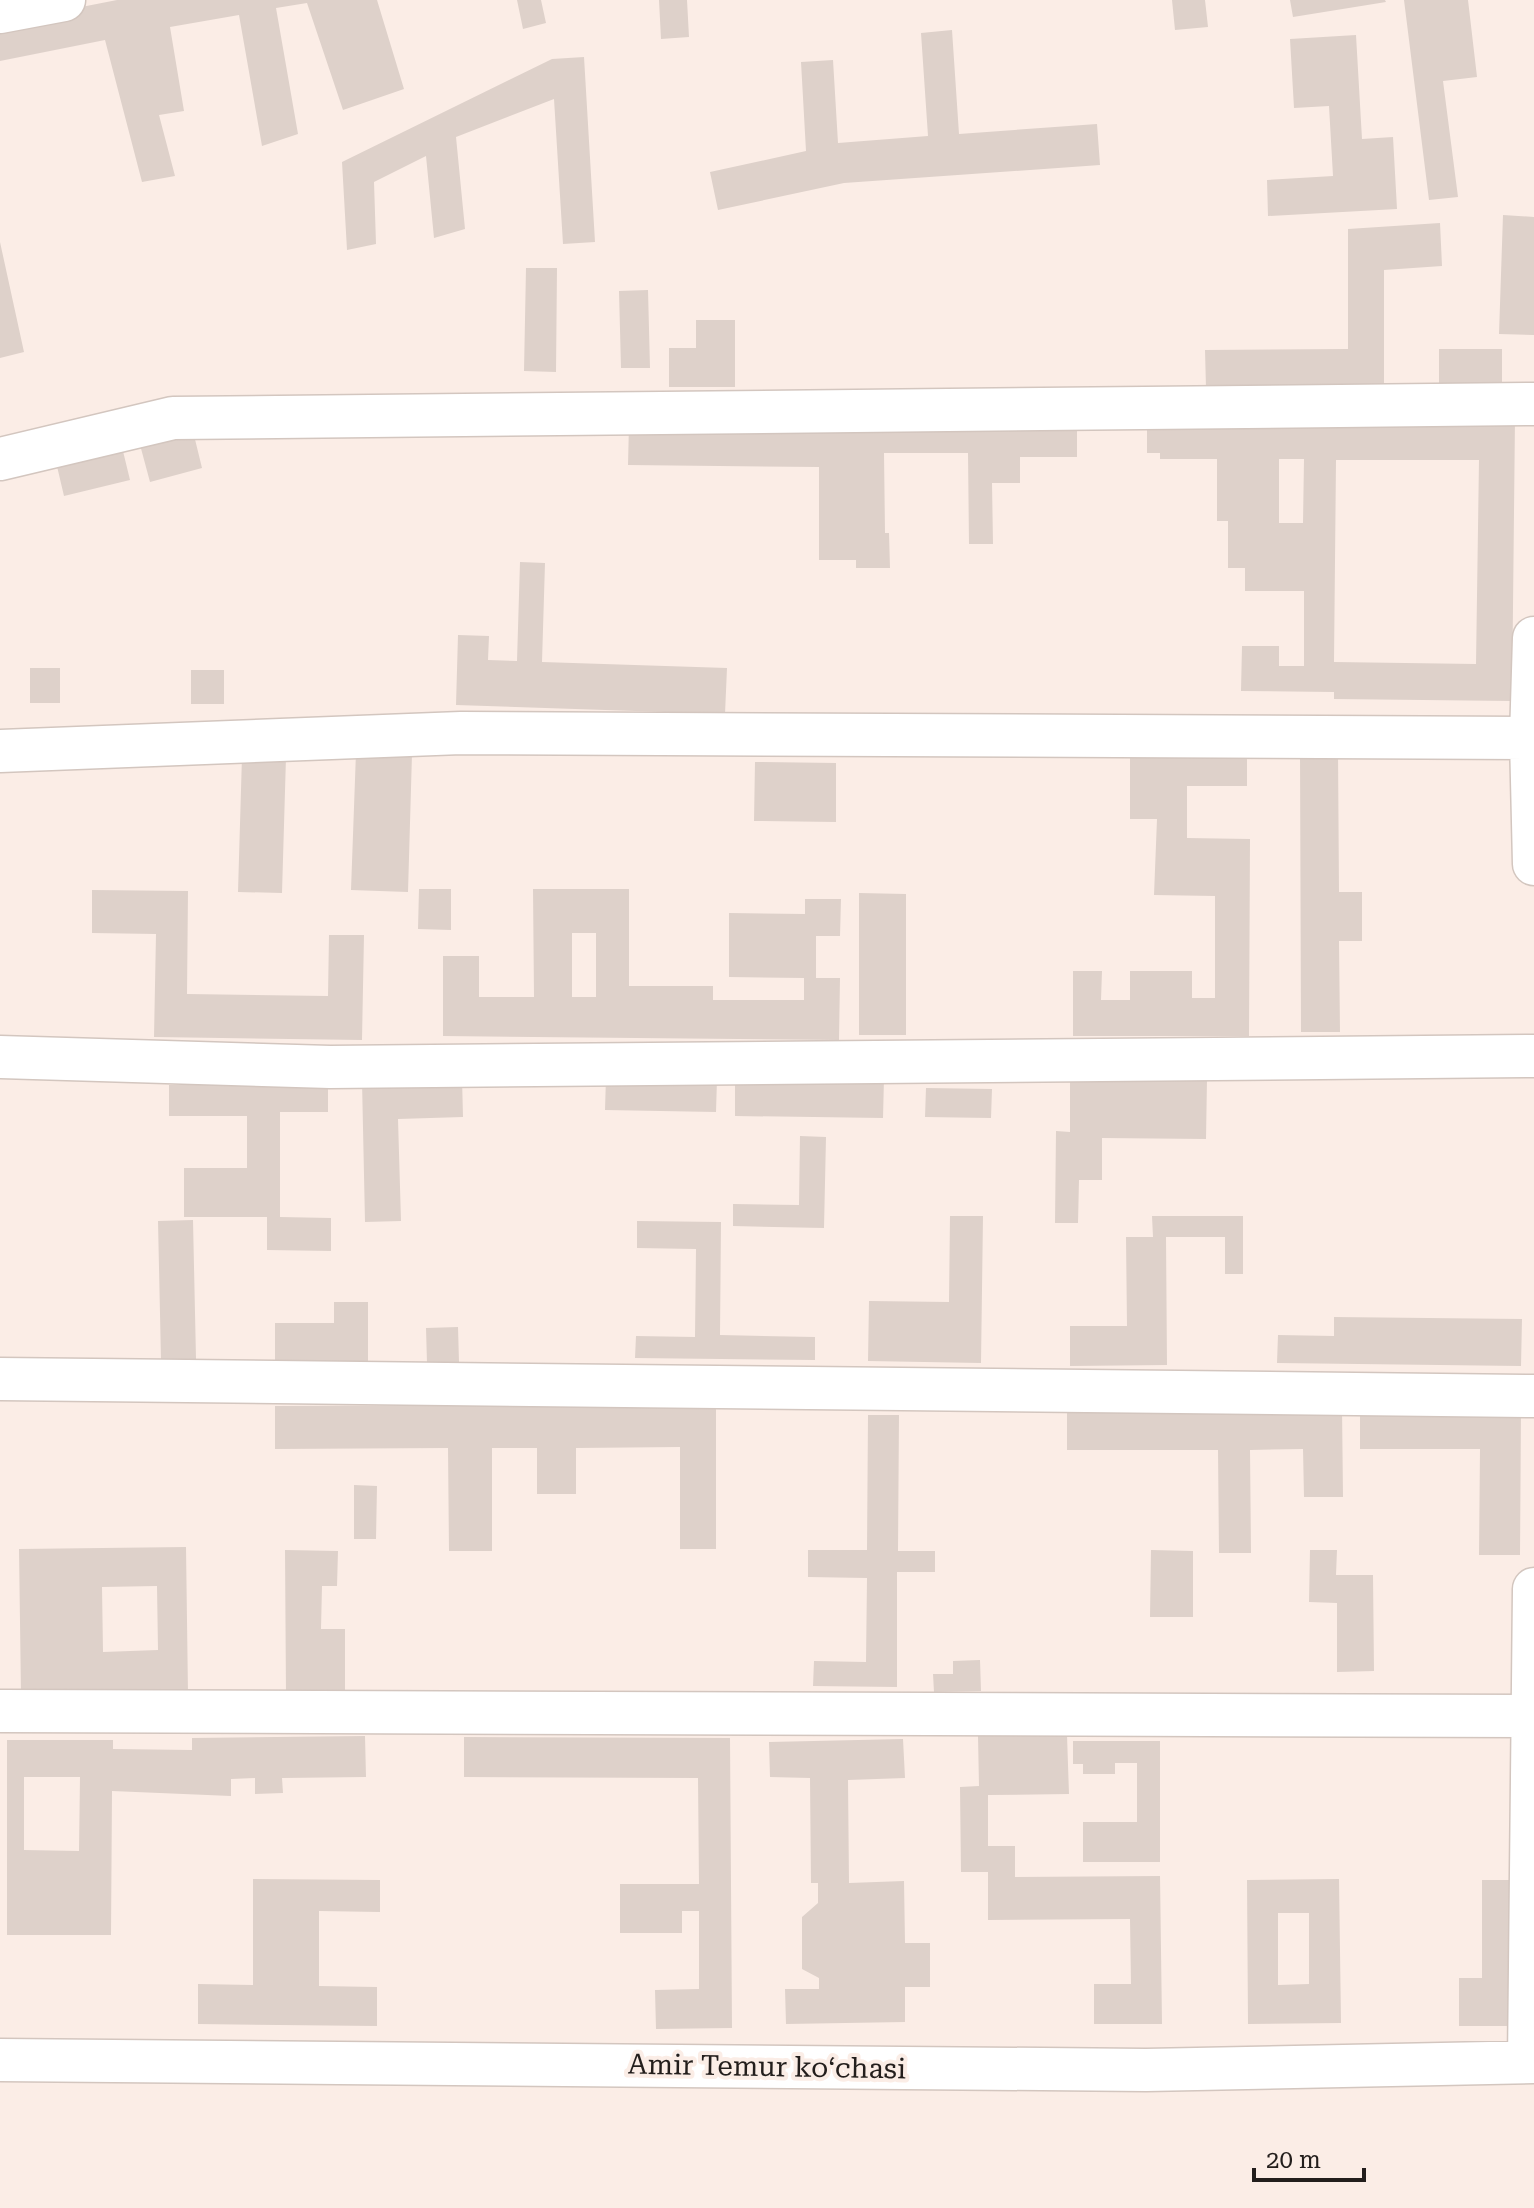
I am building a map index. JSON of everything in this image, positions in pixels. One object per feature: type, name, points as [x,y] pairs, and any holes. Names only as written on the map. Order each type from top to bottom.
[{"type":"street","points":[[0,12],[64,0]]},
{"type":"street","points":[[0,459],[173,418],[1534,404]]},
{"type":"street","points":[[1534,638],[1534,864]]},
{"type":"street","points":[[0,751],[461,733],[1532,738]]},
{"type":"street","points":[[0,1057],[330,1067],[1534,1056]]},
{"type":"street","points":[[0,1379],[1534,1396]]},
{"type":"street","points":[[1531,2062],[1534,1589]]},
{"type":"street","points":[[0,1711],[1532,1716]]},
{"type":"street","name":"Amir Temur koʻchasi","points":[[0,2060],[1146,2070],[1531,2062]]},
{"type":"building","points":[[117,0],[377,0],[404,89],[343,110],[307,3],[276,8],[298,134],[262,146],[239,15],[170,27],[184,111],[159,115],[175,176],[142,182],[105,40],[0,61],[0,23]]},
{"type":"building","points":[[517,0],[541,0],[546,23],[523,29]]},
{"type":"building","points":[[659,0],[687,0],[689,37],[661,39]]},
{"type":"building","points":[[1172,0],[1205,0],[1208,27],[1175,30]]},
{"type":"building","points":[[1290,0],[1385,0],[1386,2],[1293,17]]},
{"type":"building","points":[[1404,0],[1468,0],[1477,77],[1443,81],[1458,197],[1429,200]]},
{"type":"building","points":[[952,30],[959,134],[1097,124],[1100,165],[844,183],[718,210],[710,172],[806,151],[801,62],[833,60],[838,143],[928,136],[921,33]]},
{"type":"building","points":[[1356,35],[1362,139],[1393,137],[1397,209],[1268,216],[1267,180],[1333,176],[1329,106],[1294,108],[1290,39]]},
{"type":"building","points":[[584,57],[595,242],[563,244],[554,99],[456,137],[465,229],[434,238],[426,156],[374,182],[376,244],[347,250],[342,162],[552,59]]},
{"type":"building","points":[[1503,215],[1534,217],[1534,335],[1499,334]]},
{"type":"building","points":[[1440,223],[1442,266],[1384,270],[1384,388],[1206,388],[1205,350],[1348,349],[1348,229]]},
{"type":"building","points":[[0,242],[24,352],[0,358]]},
{"type":"building","points":[[526,268],[557,268],[556,372],[524,371]]},
{"type":"building","points":[[648,290],[650,368],[621,368],[619,291]]},
{"type":"building","points":[[696,320],[735,320],[735,387],[669,387],[669,348],[696,348]]},
{"type":"building","points":[[1439,349],[1502,349],[1502,385],[1439,385]]},
{"type":"building","points":[[1515,418],[1512,701],[1334,699],[1334,692],[1241,691],[1242,646],[1279,646],[1279,666],[1304,666],[1304,591],[1245,591],[1245,568],[1228,568],[1228,521],[1217,521],[1217,459],[1160,459],[1160,453],[1147,453],[1147,429]],"holes":[[[1279,459],[1304,459],[1303,523],[1279,523]],[[1336,460],[1479,460],[1476,664],[1334,662]]]},
{"type":"building","points":[[1077,423],[1077,457],[1020,457],[1020,483],[992,483],[993,544],[969,544],[968,453],[884,453],[885,533],[889,533],[890,568],[856,568],[856,560],[819,560],[819,467],[628,465],[629,424]]},
{"type":"building","points":[[192,427],[202,468],[150,482],[139,441]]},
{"type":"building","points":[[122,447],[130,480],[64,496],[56,462]]},
{"type":"building","points":[[520,562],[545,563],[542,662],[727,668],[725,714],[456,705],[458,635],[489,636],[488,660],[517,661]]},
{"type":"building","points":[[30,668],[60,668],[60,703],[30,703]]},
{"type":"building","points":[[191,670],[224,670],[224,704],[191,704]]},
{"type":"building","points":[[1247,749],[1247,786],[1187,786],[1187,838],[1250,839],[1249,1036],[1073,1036],[1073,971],[1102,971],[1101,1000],[1130,1000],[1130,971],[1192,971],[1192,998],[1215,998],[1215,896],[1154,895],[1157,819],[1130,819],[1130,754]]},
{"type":"building","points":[[1300,751],[1338,751],[1339,892],[1362,892],[1362,941],[1339,941],[1340,1032],[1301,1032]]},
{"type":"building","points":[[356,752],[412,754],[408,892],[351,890]]},
{"type":"building","points":[[242,756],[286,757],[282,893],[238,892]]},
{"type":"building","points":[[755,762],[836,763],[836,822],[754,821]]},
{"type":"building","points":[[419,889],[451,889],[451,930],[418,929]]},
{"type":"building","points":[[533,889],[629,889],[629,986],[713,986],[713,1000],[804,1000],[804,978],[729,977],[729,913],[805,914],[805,899],[841,899],[840,936],[816,936],[816,978],[840,978],[839,1040],[443,1036],[443,956],[479,956],[479,997],[534,997]],"holes":[[[572,933],[596,933],[596,997],[572,997]]]},
{"type":"building","points":[[92,890],[188,891],[187,994],[328,996],[329,935],[364,935],[362,1040],[154,1037],[156,934],[92,933]]},
{"type":"building","points":[[859,893],[906,894],[906,1035],[859,1035]]},
{"type":"building","points":[[606,1077],[717,1079],[716,1112],[605,1110]]},
{"type":"building","points":[[735,1077],[884,1078],[883,1118],[735,1116]]},
{"type":"building","points":[[184,1078],[328,1082],[328,1112],[280,1112],[280,1217],[331,1218],[331,1251],[267,1250],[267,1217],[184,1217],[184,1168],[247,1168],[247,1116],[169,1116],[169,1085],[184,1085]]},
{"type":"building","points":[[462,1078],[463,1117],[398,1119],[401,1221],[365,1222],[362,1081]]},
{"type":"building","points":[[1070,1078],[1207,1079],[1206,1139],[1102,1138],[1102,1180],[1079,1180],[1078,1223],[1055,1223],[1056,1131],[1070,1132]]},
{"type":"building","points":[[926,1088],[992,1089],[991,1118],[925,1117]]},
{"type":"building","points":[[800,1136],[826,1137],[824,1228],[733,1226],[733,1204],[799,1205]]},
{"type":"building","points":[[950,1216],[983,1216],[981,1363],[868,1361],[869,1301],[949,1302]]},
{"type":"building","points":[[1152,1216],[1243,1216],[1243,1274],[1225,1274],[1225,1237],[1166,1237],[1167,1365],[1070,1366],[1070,1326],[1127,1326],[1126,1237],[1153,1237]]},
{"type":"building","points":[[193,1220],[196,1359],[161,1360],[158,1221]]},
{"type":"building","points":[[637,1221],[721,1222],[720,1335],[815,1337],[815,1360],[635,1358],[636,1336],[695,1337],[696,1249],[637,1248]]},
{"type":"building","points":[[334,1302],[368,1302],[368,1365],[275,1364],[275,1323],[334,1323]]},
{"type":"building","points":[[1334,1317],[1522,1319],[1521,1366],[1277,1363],[1278,1335],[1334,1336]]},
{"type":"building","points":[[458,1327],[459,1362],[427,1363],[426,1328]]},
{"type":"building","points":[[716,1404],[716,1549],[680,1549],[680,1447],[576,1448],[576,1494],[537,1494],[537,1448],[492,1448],[492,1551],[449,1551],[448,1448],[275,1449],[275,1406]]},
{"type":"building","points":[[1342,1407],[1343,1497],[1304,1497],[1303,1449],[1250,1450],[1251,1553],[1219,1553],[1218,1450],[1067,1450],[1067,1408]]},
{"type":"building","points":[[1360,1409],[1521,1409],[1520,1555],[1479,1555],[1480,1449],[1360,1449]]},
{"type":"building","points":[[868,1415],[899,1415],[898,1551],[935,1551],[935,1572],[897,1572],[897,1687],[813,1686],[814,1661],[866,1662],[867,1578],[808,1577],[808,1550],[867,1550]]},
{"type":"building","points":[[354,1485],[377,1486],[376,1539],[354,1539]]},
{"type":"building","points":[[186,1547],[188,1694],[21,1695],[19,1549]],"holes":[[[157,1586],[158,1650],[103,1652],[102,1587]]]},
{"type":"building","points":[[285,1550],[338,1551],[337,1586],[322,1586],[321,1629],[345,1629],[345,1695],[286,1695]]},
{"type":"building","points":[[1151,1550],[1193,1551],[1193,1617],[1150,1617]]},
{"type":"building","points":[[1310,1550],[1337,1550],[1336,1575],[1373,1575],[1374,1671],[1337,1672],[1337,1603],[1309,1602]]},
{"type":"building","points":[[980,1660],[981,1691],[934,1692],[933,1674],[953,1674],[953,1661]]},
{"type":"building","points":[[1067,1735],[1069,1794],[988,1795],[988,1846],[1015,1846],[1015,1877],[1160,1876],[1162,2024],[1094,2024],[1094,1984],[1131,1984],[1130,1919],[988,1920],[988,1872],[961,1872],[960,1787],[979,1786],[978,1736]]},
{"type":"building","points":[[365,1736],[366,1777],[282,1778],[283,1793],[255,1794],[255,1778],[231,1779],[231,1796],[112,1791],[111,1935],[7,1935],[7,1740],[113,1740],[113,1749],[192,1750],[192,1738]],"holes":[[[24,1777],[80,1777],[79,1851],[24,1850]]]},
{"type":"building","points":[[464,1737],[730,1738],[732,2028],[656,2029],[655,1990],[699,1989],[699,1911],[682,1911],[682,1933],[620,1933],[620,1884],[699,1884],[698,1778],[464,1777]]},
{"type":"building","points":[[903,1739],[905,1778],[848,1780],[849,1883],[904,1881],[905,1943],[930,1943],[930,1987],[905,1987],[905,2022],[786,2024],[785,1989],[819,1989],[819,1978],[802,1969],[802,1917],[818,1903],[818,1883],[811,1883],[810,1778],[770,1777],[769,1742]]},
{"type":"building","points":[[1073,1741],[1160,1741],[1160,1862],[1083,1862],[1083,1822],[1137,1822],[1137,1763],[1115,1763],[1115,1774],[1083,1774],[1083,1764],[1073,1764]]},
{"type":"building","points":[[253,1879],[380,1880],[380,1912],[319,1911],[319,1986],[377,1987],[377,2026],[198,2024],[198,1984],[253,1985]]},
{"type":"building","points":[[1339,1879],[1341,2023],[1248,2024],[1247,1880]],"holes":[[[1278,1913],[1309,1913],[1309,1984],[1278,1985]]]},
{"type":"building","points":[[1482,1880],[1524,1880],[1524,2026],[1459,2026],[1459,1978],[1482,1978]]}]
